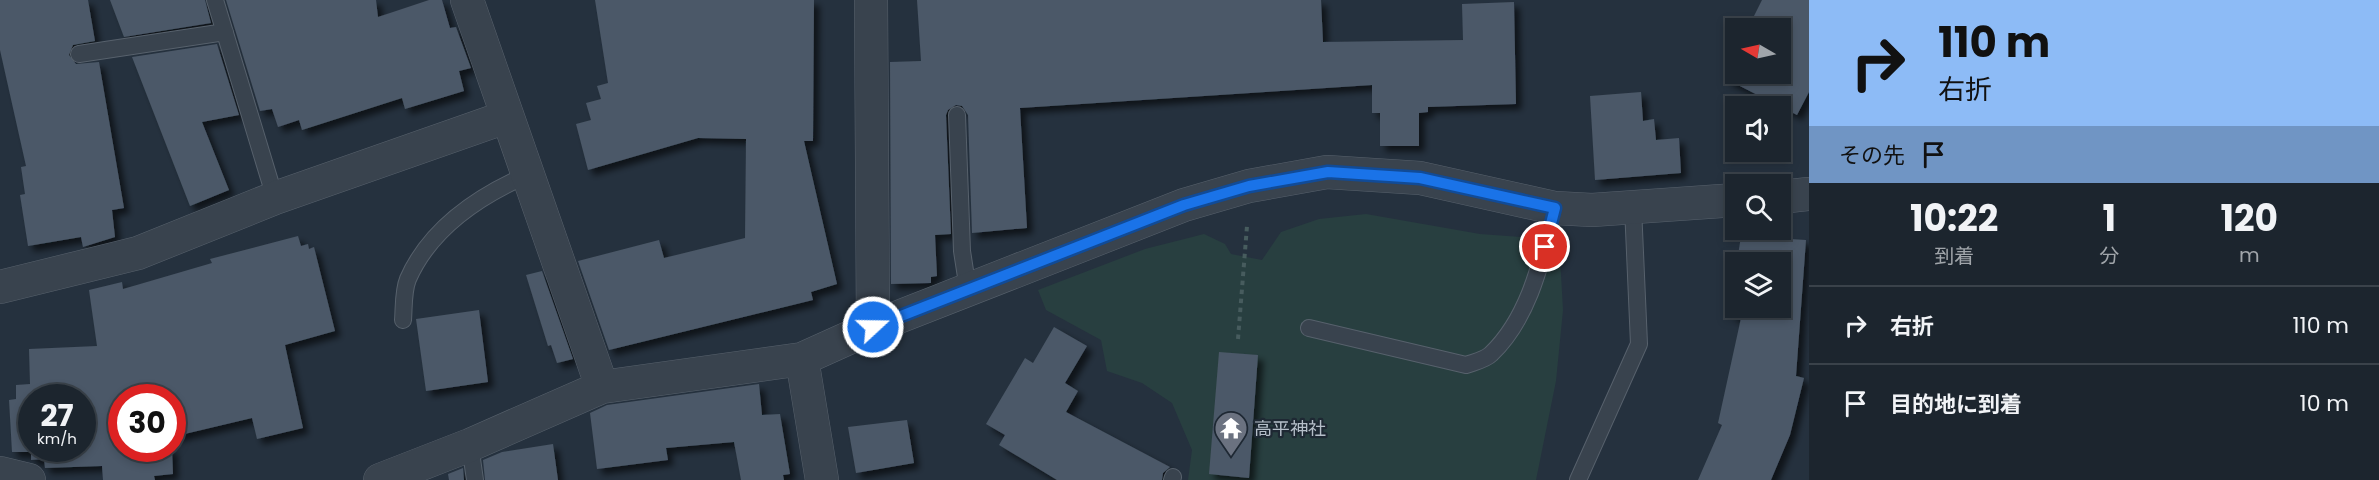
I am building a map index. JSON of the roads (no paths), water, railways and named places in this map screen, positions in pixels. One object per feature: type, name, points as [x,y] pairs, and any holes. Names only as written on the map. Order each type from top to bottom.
[{"type":"street","points":[[467,0],[602,387]]},
{"type":"street","points":[[871,0],[873,327]]},
{"type":"street","points":[[0,287],[138,253],[275,198],[506,117]]},
{"type":"street","points":[[380,480],[470,445],[602,387],[802,359],[873,327],[1184,205],[1249,186],[1328,172],[1420,178],[1555,208],[1592,210],[1725,201]]},
{"type":"street","points":[[1791,195],[1809,194]]},
{"type":"street","points":[[802,359],[822,480]]},
{"type":"street","points":[[0,473],[29,480]]},
{"type":"lane","points":[[215,0],[275,198]]},
{"type":"lane","points":[[79,54],[225,32]]},
{"type":"lane","points":[[957,115],[963,251],[968,290]]},
{"type":"lane","points":[[403,320],[407,281],[426,250],[458,215],[490,191],[527,175]]},
{"type":"lane","points":[[1578,480],[1639,344],[1633,207]]},
{"type":"lane","points":[[1309,328],[1466,365],[1490,356],[1517,320],[1539,267],[1555,208]]},
{"type":"lane","points":[[470,445],[475,480]]},
{"type":"place","name":"高平神社","points":[[1231,457]]}]
